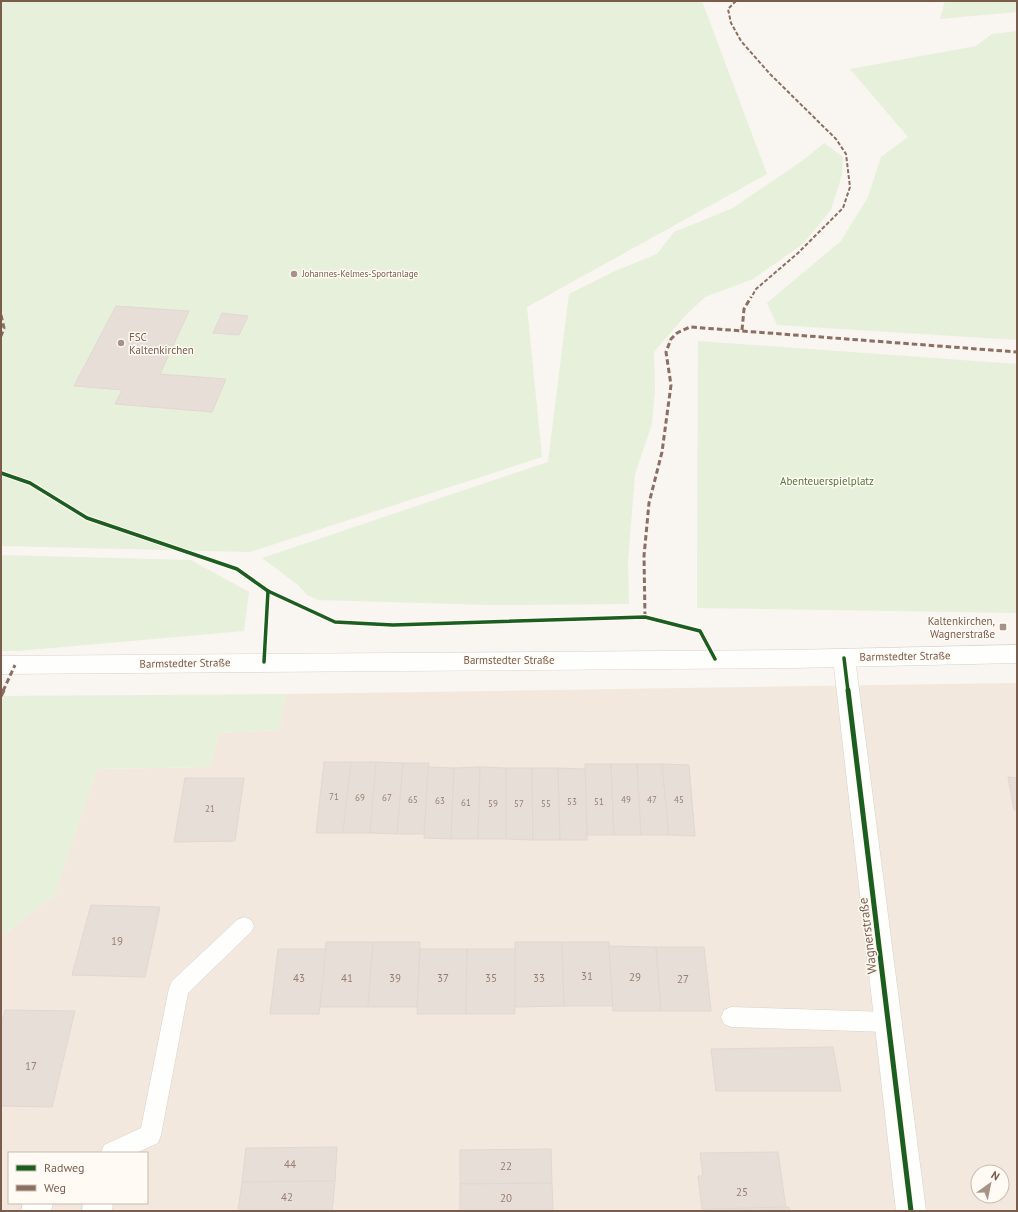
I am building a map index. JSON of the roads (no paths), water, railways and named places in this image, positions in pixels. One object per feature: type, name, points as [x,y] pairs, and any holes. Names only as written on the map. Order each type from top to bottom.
[{"type":"main road","name":"Barmstedter Straße","points":[[1,665],[844,658],[1017,654]]},
{"type":"main road","name":"Wagnerstraße","points":[[844,658],[911,1211]]},
{"type":"lane","points":[[114,1152],[150,1135],[179,988],[244,926]]},
{"type":"lane","points":[[731,1017],[888,1022]]},
{"type":"place","name":"Johannes-Kelmes-Sportanlage","points":[[294,274]]},
{"type":"place","name":"FSC Kaltenkirchen","points":[[121,343]]},
{"type":"place","name":"Kaltenkirchen, Wagnerstraße","points":[[1003,627]]},
{"type":"park label","name":"Abenteuerspielplatz","points":[[827,481]]}]
